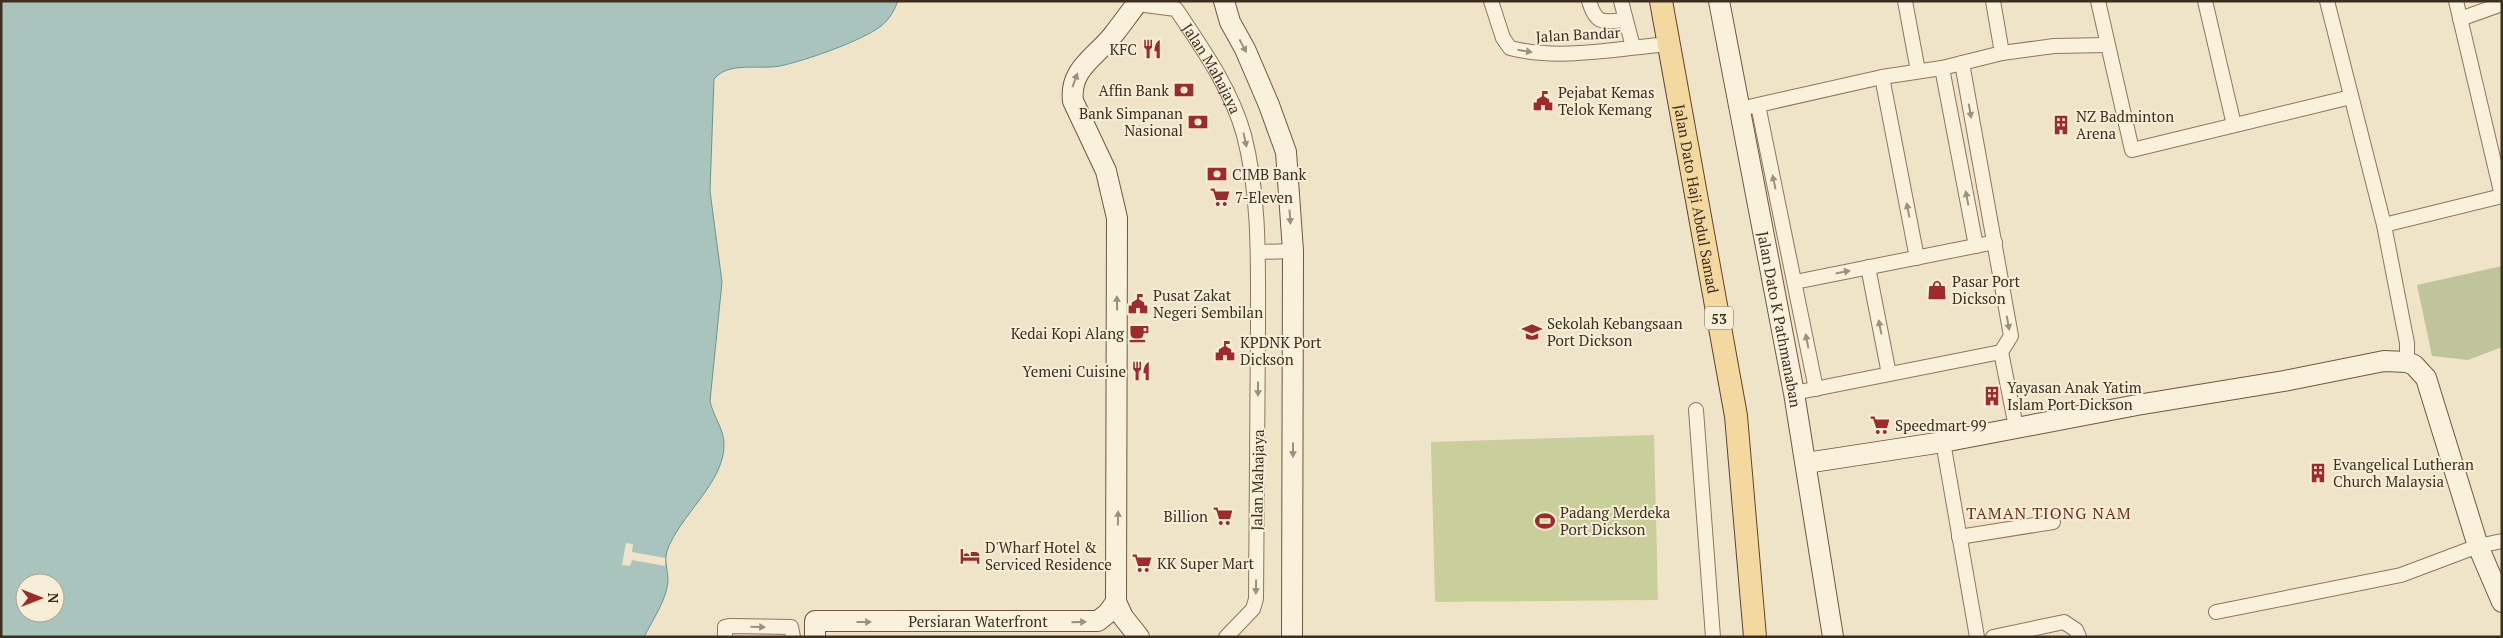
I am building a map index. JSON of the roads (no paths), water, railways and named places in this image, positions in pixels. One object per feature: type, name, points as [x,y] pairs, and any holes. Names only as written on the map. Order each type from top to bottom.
[{"type":"main road","name":"Jalan Dato Haji Abdul Samad","points":[[1661,1],[1736,416],[1755,637]]},
{"type":"street","points":[[1224,1],[1230,22],[1245,49],[1269,105],[1286,152],[1293,251],[1292,637]]},
{"type":"street","name":"Jalan Bandar","points":[[1491,1],[1503,38],[1510,48],[1525,52],[1556,54],[1670,44]]},
{"type":"street","points":[[1588,1],[1593,16],[1602,22],[1625,20]]},
{"type":"street","name":"Jalan Bandar","points":[[1621,1],[1633,47]]},
{"type":"street","name":"Jalan Dato K Pathmanaban","points":[[1719,1],[1749,107],[1833,637]]},
{"type":"street","points":[[1905,1],[1918,71]]},
{"type":"street","points":[[1992,1],[2002,52]]},
{"type":"street","points":[[2098,1],[2132,150],[2351,97]]},
{"type":"street","points":[[2206,1],[2234,125]]},
{"type":"street","points":[[2327,1],[2384,225],[2406,343],[2406,362]]},
{"type":"street","points":[[2384,225],[2502,196],[2456,1]]},
{"type":"street","name":"Jalan Mahajaya","points":[[1116,602],[1117,218],[1106,171],[1073,101],[1072,90],[1074,79],[1081,67],[1112,37],[1138,3],[1179,5],[1227,90],[1244,134],[1256,212],[1258,252],[1256,599],[1253,609],[1226,637]]},
{"type":"street","points":[[2460,19],[2502,4]]},
{"type":"street","points":[[1816,389],[1795,282],[1749,107],[1882,77],[1962,64],[2002,52],[2054,46],[2107,45]]},
{"type":"street","points":[[1962,64],[2011,336],[2001,352],[2016,427]]},
{"type":"street","points":[[1942,68],[1976,246]]},
{"type":"street","points":[[1882,77],[1917,258]]},
{"type":"street","points":[[1795,282],[1995,242]]},
{"type":"street","points":[[1258,252],[1293,251]]},
{"type":"street","points":[[1868,267],[1889,374]]},
{"type":"street","points":[[1794,393],[2001,352]]},
{"type":"street","points":[[1806,463],[1943,442],[2016,427],[2284,381],[2384,361],[2406,362],[2414,365],[2426,378],[2478,546],[2502,602]]},
{"type":"street","points":[[1696,410],[1713,637]]},
{"type":"street","points":[[1943,442],[1977,637]]},
{"type":"street","points":[[1959,537],[2053,522]]},
{"type":"street","points":[[2216,612],[2401,575],[2478,546],[2502,541]]},
{"type":"street","points":[[1116,602],[1123,617],[1139,637]]},
{"type":"street","name":"Persiaran Waterfront","points":[[815,637],[815,621],[830,629],[1098,621],[1108,614],[1116,602]]},
{"type":"street","points":[[1993,637],[2064,622],[2076,630],[2078,637]]},
{"type":"street","points":[[725,637],[725,627],[729,626],[791,627],[793,630],[792,637]]},
{"type":"water","points":[[1,1],[898,1],[884,24],[847,44],[780,66],[744,67],[728,70],[720,73],[714,79],[710,191],[722,282],[710,401],[724,438],[724,444],[717,472],[710,485],[681,525],[667,551],[667,588],[644,637],[1,637]]},
{"type":"place","name":"KFC","points":[[1152,49]]},
{"type":"place","name":"Affin Bank","points":[[1184,90]]},
{"type":"place","name":"Pejabat Kemas Telok Kemang","points":[[1543,101]]},
{"type":"place","name":"Bank Simpanan Nasional","points":[[1198,122]]},
{"type":"place","name":"NZ Badminton Arena","points":[[2061,125]]},
{"type":"place","name":"CIMB Bank","points":[[1217,174]]},
{"type":"place","name":"7-Eleven","points":[[1220,197]]},
{"type":"place","name":"Pasar Port Dickson","points":[[1937,290]]},
{"type":"place","name":"Pusat Zakat Negeri Sembilan","points":[[1138,304]]},
{"type":"place","name":"Sekolah Kebangsaan Port Dickson","points":[[1532,332]]},
{"type":"place","name":"Kedai Kopi Alang","points":[[1139,333]]},
{"type":"place","name":"KPDNK Port Dickson","points":[[1225,351]]},
{"type":"place","name":"Yemeni Cuisine","points":[[1141,371]]},
{"type":"place","name":"Yayasan Anak Yatim Islam Port Dickson","points":[[1992,396]]},
{"type":"place","name":"Speedmart 99","points":[[1880,425]]},
{"type":"place","name":"Evangelical Lutheran Church Malaysia","points":[[2318,473]]},
{"type":"place","name":"Billion","points":[[1223,516]]},
{"type":"place","name":"Padang Merdeka Port Dickson","points":[[1545,521]]},
{"type":"place","name":"D'Wharf Hotel & Serviced Residence","points":[[970,556]]},
{"type":"place","name":"KK Super Mart","points":[[1142,563]]},
{"type":"district","name":"TAMAN TIONG NAM","points":[[2049,513]]}]
